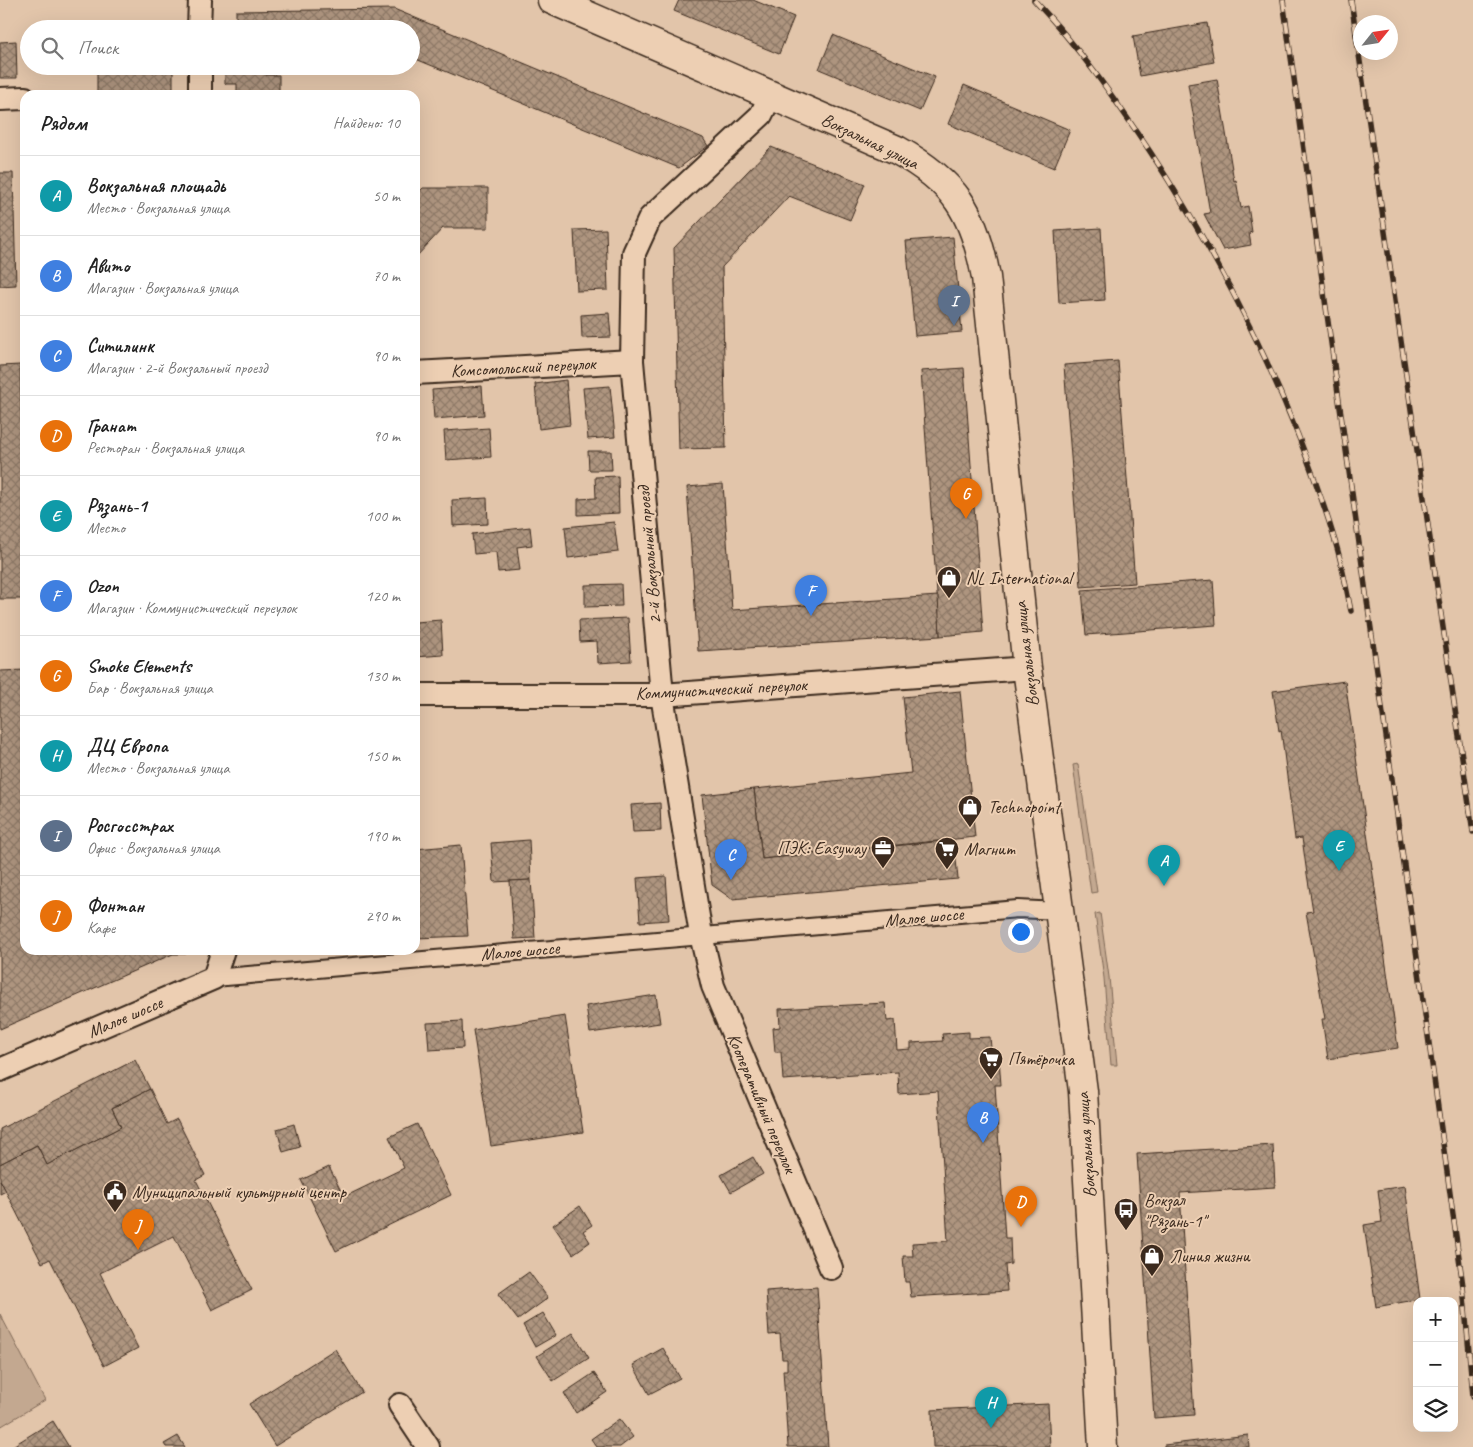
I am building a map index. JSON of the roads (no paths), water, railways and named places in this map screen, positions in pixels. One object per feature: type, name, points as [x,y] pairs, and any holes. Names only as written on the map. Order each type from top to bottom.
[{"type":"main road","name":"Вокзальная улица","points":[[552,0],[897,150],[919,163],[940,179],[957,198],[972,225],[986,277],[1026,668],[1083,1091],[1103,1447]]},
{"type":"street","points":[[199,20],[200,0]]},
{"type":"street","points":[[200,75],[200,90]]},
{"type":"street","name":"2-й Вокзальный проезд","points":[[701,935],[662,694],[632,361],[634,253],[650,218],[761,115],[771,95]]},
{"type":"street","points":[[0,99],[20,98]]},
{"type":"street","name":"Комсомольский переулок","points":[[420,373],[632,361]]},
{"type":"street","name":"Коммунистический переулок","points":[[420,695],[662,694],[1026,668]]},
{"type":"street","name":"Малое шоссе","points":[[0,1070],[214,978],[1018,909],[1059,912]]},
{"type":"street","name":"Кооперативный переулок","points":[[701,935],[713,986],[831,1268]]},
{"type":"street","points":[[214,978],[221,955]]},
{"type":"street","points":[[400,1405],[428,1447]]},
{"type":"railway","points":[[1034,0],[1081,55],[1110,93],[1151,153],[1206,244],[1232,292],[1279,390],[1300,440],[1337,549],[1351,611]]},
{"type":"railway","points":[[1283,0],[1463,1286],[1473,1396]]},
{"type":"railway","points":[[1351,0],[1473,832]]},
{"type":"place","name":"Росгосстрах","points":[[954,326]]},
{"type":"place","name":"Smoke Elements","points":[[966,519]]},
{"type":"place","name":"NL International","points":[[949,599]]},
{"type":"place","name":"Ozon","points":[[811,616]]},
{"type":"place","name":"Technopoint","points":[[970,828]]},
{"type":"place","name":"ПЭК: Easyway","points":[[883,869]]},
{"type":"place","name":"Магнит","points":[[947,870]]},
{"type":"place","name":"Рязань-1","points":[[1339,871]]},
{"type":"place","name":"Ситилинк","points":[[731,880]]},
{"type":"place","name":"Вокзальная площадь","points":[[1164,886]]},
{"type":"place","name":"Пятёрочка","points":[[991,1080]]},
{"type":"place","name":"Авито","points":[[983,1143]]},
{"type":"place","name":"Муниципальный культурный центр","points":[[115,1213]]},
{"type":"place","name":"Гранат","points":[[1021,1227]]},
{"type":"place","name":"Вокзал \"Рязань-1\"","points":[[1126,1231]]},
{"type":"place","name":"Фонтан","points":[[138,1250]]},
{"type":"place","name":"Линия жизни","points":[[1152,1277]]},
{"type":"place","name":"ДЦ Европа","points":[[991,1428]]}]
